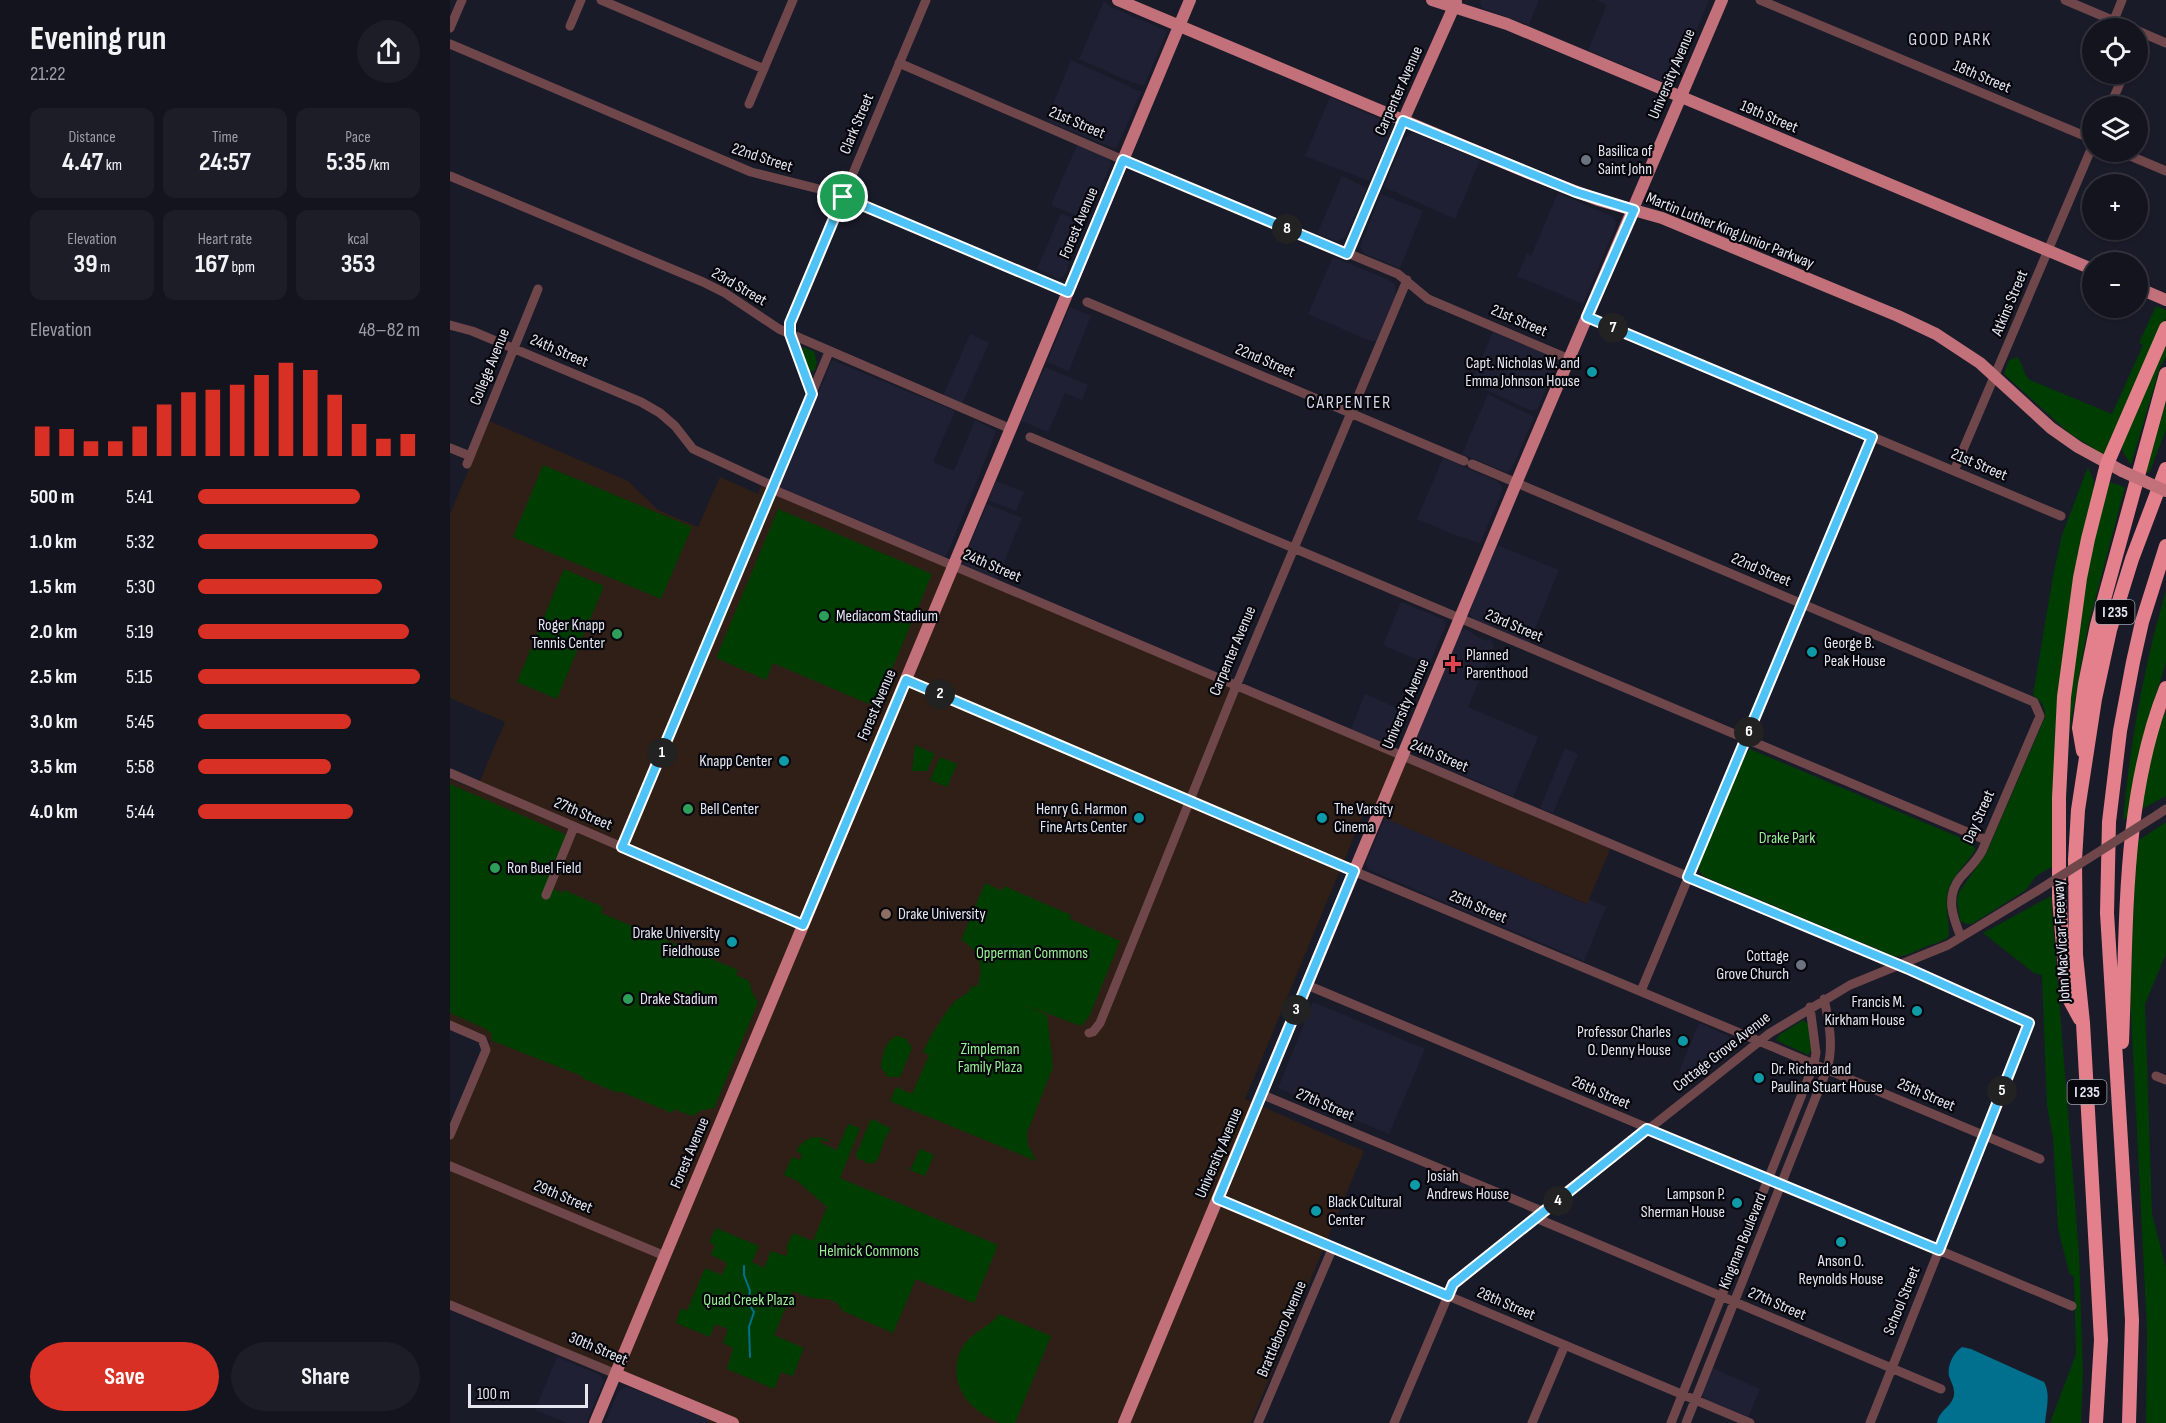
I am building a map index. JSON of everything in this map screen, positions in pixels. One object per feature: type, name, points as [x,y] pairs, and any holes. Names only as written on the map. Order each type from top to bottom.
[{"type":"highway","points":[[2083,1023],[2067,995],[2059,888],[2059,798],[2064,697],[2088,539],[2107,464],[2166,328]]},
{"type":"highway","points":[[2085,761],[2079,728],[2091,653],[2113,562],[2166,374]]},
{"type":"highway","name":"John MacVicar Freeway","points":[[2096,1423],[2101,1340],[2083,1023],[2076,955],[2075,860],[2085,761],[2100,670],[2132,559],[2166,470]]},
{"type":"highway","name":"I 235","points":[[2129,1423],[2132,1320],[2107,913],[2109,822],[2120,731],[2133,662],[2142,622],[2166,546]]},
{"type":"highway","points":[[2119,1119],[2128,897],[2135,804],[2143,759],[2166,688]]},
{"type":"main road","name":"Martin Luther King Junior Parkway","points":[[1118,0],[1576,192],[1662,218],[1898,316],[1953,344],[1995,375],[2051,428],[2078,447],[2107,464],[2166,491]]},
{"type":"main road","name":"Forest Avenue","points":[[595,1423],[1190,0]]},
{"type":"main road","name":"19th Street","points":[[1432,0],[1455,4],[1507,24],[2082,265]]},
{"type":"main road","points":[[1455,4],[1464,0]]},
{"type":"main road","name":"University Avenue","points":[[1128,1422],[1218,1199],[1516,483],[1722,0]]},
{"type":"main road","name":"Carpenter Avenue","points":[[1403,121],[1455,4]]},
{"type":"main road","points":[[2148,292],[2166,300]]},
{"type":"main road","name":"30th Street","points":[[616,1374],[733,1423]]},
{"type":"street","points":[[450,28],[462,0]]},
{"type":"street","points":[[570,26],[581,0]]},
{"type":"street","points":[[601,0],[764,69]]},
{"type":"street","points":[[749,104],[793,0]]},
{"type":"street","name":"Clark Street","points":[[790,334],[790,323],[926,0]]},
{"type":"street","name":"18th Street","points":[[1760,0],[2082,135]]},
{"type":"street","points":[[2066,0],[2107,18]]},
{"type":"street","points":[[2115,18],[2122,0]]},
{"type":"street","points":[[2148,38],[2166,43]]},
{"type":"street","name":"22nd Street","points":[[450,44],[751,172],[843,197],[1068,292]]},
{"type":"street","name":"21st Street","points":[[899,63],[1123,160],[1398,274],[1428,298],[1569,359]]},
{"type":"street","name":"Carpenter Avenue","points":[[1347,254],[1403,121]]},
{"type":"street","name":"Atkins Street","points":[[1954,471],[2086,162]]},
{"type":"street","points":[[2145,162],[2166,171]]},
{"type":"street","name":"23rd Street","points":[[450,176],[703,282],[725,293],[779,329],[1011,429]]},
{"type":"street","name":"Carpenter Avenue","points":[[1089,1033],[1095,1030],[1100,1023],[1236,686],[1407,280]]},
{"type":"street","name":"College Avenue","points":[[450,448],[468,460],[538,289]]},
{"type":"street","name":"22nd Street","points":[[1088,302],[1803,603],[2023,697],[2037,706]]},
{"type":"street","name":"21st Street","points":[[1587,317],[2061,516]]},
{"type":"street","name":"24th Street","points":[[450,325],[472,331],[641,402],[660,413],[675,426],[693,449],[705,457],[773,488],[1402,757],[1898,965],[2029,1023]]},
{"type":"street","points":[[790,334],[812,394]]},
{"type":"street","points":[[622,847],[829,352]]},
{"type":"street","name":"23rd Street","points":[[1030,437],[1986,840]]},
{"type":"street","points":[[1641,992],[1872,437]]},
{"type":"street","name":"25th Street","points":[[906,680],[2040,1159]]},
{"type":"street","name":"Day Street","points":[[1961,938],[1952,912],[1953,893],[1960,878],[1976,860],[1986,840],[2040,716],[2037,706]]},
{"type":"street","name":"27th Street","points":[[450,773],[803,925]]},
{"type":"street","name":"Cottage Grove Avenue","points":[[1394,1423],[1453,1284],[1647,1129],[1759,1041],[1810,1007],[1863,979],[1961,938],[2166,809]]},
{"type":"street","points":[[546,896],[574,827]]},
{"type":"street","name":"26th Street","points":[[1307,985],[2072,1306]]},
{"type":"street","name":"Kingman Boulevard","points":[[1686,1423],[1827,1070],[1830,1047],[1824,999]]},
{"type":"street","name":"Kingman Boulevard","points":[[1671,1423],[1814,1064],[1816,1053],[1810,1007]]},
{"type":"street","name":"School Street","points":[[1870,1423],[2029,1023]]},
{"type":"street","points":[[450,1025],[482,1039],[486,1050],[450,1135]]},
{"type":"street","points":[[2156,1076],[2166,1080]]},
{"type":"street","name":"27th Street","points":[[1262,1094],[1544,1212]]},
{"type":"street","name":"29th Street","points":[[450,1166],[665,1256]]},
{"type":"street","name":"28th Street","points":[[1218,1199],[1750,1423]]},
{"type":"street","name":"27th Street","points":[[1536,1218],[1941,1389]]},
{"type":"street","name":"Brattleboro Avenue","points":[[1258,1423],[1333,1247]]},
{"type":"street","points":[[2050,1296],[2054,1287]]},
{"type":"street","name":"30th Street","points":[[450,1305],[616,1374]]},
{"type":"street","points":[[1532,1423],[1565,1345]]},
{"type":"shaded area","points":[[1481,0],[1539,0],[1529,25],[1482,8]]},
{"type":"shaded area","points":[[1597,0],[1709,0],[1674,84],[1671,85],[1588,50],[1607,5]]},
{"type":"shaded area","points":[[1104,1],[1109,6],[1167,31],[1144,86],[1079,59]]},
{"type":"shaded area","points":[[1071,60],[1141,92],[1116,149],[1046,121]]},
{"type":"shaded area","points":[[1330,97],[1385,121],[1390,126],[1389,137],[1369,181],[1305,156]]},
{"type":"shaded area","points":[[1411,133],[1480,160],[1455,219],[1384,187],[1404,139]]},
{"type":"shaded area","points":[[1077,145],[1108,158],[1111,164],[1087,220],[1051,205]]},
{"type":"shaded area","points":[[1342,176],[1367,188],[1345,237],[1337,241],[1317,234]]},
{"type":"shaded area","points":[[1558,193],[1613,217],[1616,222],[1583,304],[1517,276],[1527,254],[1531,256]]},
{"type":"shaded area","points":[[1381,194],[1423,211],[1400,268],[1365,254],[1360,247]]},
{"type":"shaded area","points":[[1061,213],[1085,226],[1064,276],[1059,279],[1037,269]]},
{"type":"shaded area","points":[[1333,257],[1391,281],[1395,285],[1396,295],[1376,341],[1370,341],[1308,314]]},
{"type":"shaded area","points":[[1070,307],[1091,316],[1069,371],[1047,362]]},
{"type":"shaded area","points":[[1493,332],[1555,360],[1554,371],[1537,410],[1530,410],[1471,383]]},
{"type":"shaded area","points":[[970,334],[989,343],[962,404],[943,396]]},
{"type":"shaded area","points":[[832,360],[955,411],[933,462],[954,471],[975,420],[996,431],[944,557],[780,487]]},
{"type":"shaded area","points":[[1045,367],[1088,385],[1082,400],[1065,393],[1048,432],[1021,421]]},
{"type":"shaded area","points":[[1488,394],[1534,417],[1514,464],[1506,472],[1462,454]]},
{"type":"shaded area","name":"Drake University","points":[[489,421],[628,481],[658,510],[698,527],[720,477],[758,494],[762,484],[1612,844],[1587,904],[1365,810],[1245,1099],[1364,1151],[1251,1423],[707,1423],[712,1413],[450,1305],[450,1135],[490,1041],[483,1034],[450,1021],[450,779],[476,790],[505,722],[450,698],[450,514]]},
{"type":"shaded area","points":[[1443,458],[1497,481],[1502,487],[1480,543],[1417,519]]},
{"type":"shaded area","points":[[996,481],[1024,492],[1016,511],[988,500]]},
{"type":"shaded area","points":[[987,504],[1022,518],[997,579],[965,565],[963,561]]},
{"type":"shaded area","points":[[1497,545],[1559,570],[1529,643],[1473,619],[1470,614],[1475,596]]},
{"type":"shaded area","points":[[1401,602],[1443,619],[1445,622],[1429,665],[1383,645]]},
{"type":"shaded area","points":[[1466,629],[1481,639],[1491,640],[1494,646],[1468,707],[1538,737],[1513,797],[1412,752],[1411,748],[1460,632]]},
{"type":"shaded area","points":[[1365,694],[1409,713],[1394,746],[1391,747],[1351,729]]},
{"type":"shaded area","points":[[1565,748],[1578,754],[1553,813],[1540,808]]},
{"type":"shaded area","points":[[1385,818],[1586,904],[1589,899],[1606,907],[1584,961],[1369,870],[1366,863]]},
{"type":"shaded area","points":[[1313,1002],[1425,1049],[1389,1134],[1278,1088]]},
{"type":"shaded area","points":[[1699,1023],[1738,1040],[1740,1045],[1697,1080],[1679,1072]]},
{"type":"shaded area","points":[[557,1357],[598,1374],[602,1378],[603,1383],[586,1423],[568,1423],[535,1410]]},
{"type":"shaded area","points":[[1712,1368],[1760,1389],[1748,1417],[1705,1399],[1702,1392]]},
{"type":"shaded area","points":[[626,1387],[709,1419],[707,1423],[605,1423],[618,1392]]},
{"type":"green space","points":[[2156,306],[2166,310],[2166,318],[2104,455],[2069,433],[2004,374],[2009,360],[2017,357],[2030,380],[2112,414],[2143,345],[2139,343]]},
{"type":"green space","points":[[2166,345],[2166,357],[2160,367],[2131,465],[2122,450],[2123,440]]},
{"type":"green space","points":[[802,347],[814,351],[817,363],[814,372],[808,370]]},
{"type":"green space","points":[[2166,394],[2166,430],[2149,473],[2145,471]]},
{"type":"green space","points":[[543,465],[692,527],[661,599],[513,537]]},
{"type":"green space","points":[[2088,467],[2094,482],[2053,866],[2036,876],[2026,890],[1972,924],[1966,924],[1960,921],[1957,902],[1959,892],[1986,854],[2045,717],[2042,704],[2033,695],[2053,576],[2062,535]]},
{"type":"green space","points":[[2109,482],[2125,487],[2087,631],[2069,735],[2064,831],[2068,715],[2085,577]]},
{"type":"green space","name":"Mediacom Stadium","points":[[778,509],[932,574],[879,700],[872,698],[869,704],[773,663],[766,680],[716,658]]},
{"type":"green space","points":[[564,569],[604,586],[557,699],[517,682]]},
{"type":"green space","points":[[2166,590],[2166,662],[2142,743],[2129,817],[2123,820],[2139,704]]},
{"type":"green space","points":[[2166,711],[2166,796],[2140,810],[2155,733]]},
{"type":"green space","points":[[915,745],[935,754],[927,771],[912,771]]},
{"type":"green space","name":"Drake Park","points":[[1750,749],[1973,843],[1975,850],[1954,878],[1947,894],[1949,935],[1947,938],[1906,955],[1894,956],[1703,876],[1698,868],[1745,754]]},
{"type":"green space","points":[[940,757],[957,764],[947,787],[930,780]]},
{"type":"green space","name":"Drake Stadium","points":[[450,784],[567,835],[547,886],[562,893],[564,890],[603,907],[601,913],[738,970],[736,975],[749,981],[758,1002],[714,1108],[702,1110],[692,1116],[674,1109],[672,1113],[493,1041],[492,1034],[484,1028],[450,1013]]},
{"type":"green space","points":[[2166,822],[2166,954],[2145,1004],[2152,1214],[2166,1268],[2166,1423],[2146,1423],[2147,1330],[2130,994],[2136,842]]},
{"type":"green space","points":[[985,883],[1002,891],[1004,886],[1071,915],[1070,919],[1120,941],[1089,1017],[1081,1026],[1025,1005],[1047,1015],[1053,1067],[1027,1133],[1028,1145],[1036,1161],[890,1101],[896,1087],[912,1094],[929,1055],[923,1052],[934,1032],[954,1003],[972,986],[977,987],[980,973],[979,960],[972,949],[961,940]]},
{"type":"green space","points":[[2051,896],[2079,1253],[2083,1375],[2081,1423],[2050,1423],[2076,1354],[2074,1277],[2069,1273],[2058,1228],[2053,1137],[2047,1106],[2042,975],[2034,973],[1983,933]]},
{"type":"green space","points":[[1803,1020],[1808,1024],[1812,1050],[1808,1055],[1776,1040],[1779,1035]]},
{"type":"green space","points":[[898,1036],[906,1039],[912,1048],[900,1077],[888,1077],[881,1067],[884,1053],[887,1044]]},
{"type":"green space","points":[[872,1119],[890,1128],[890,1131],[876,1162],[868,1164],[857,1159],[856,1153]]},
{"type":"green space","points":[[848,1124],[860,1128],[840,1178],[998,1245],[974,1303],[916,1279],[893,1333],[843,1311],[833,1301],[793,1291],[774,1335],[804,1348],[793,1376],[781,1372],[774,1389],[727,1369],[733,1348],[723,1343],[728,1329],[715,1324],[710,1337],[676,1323],[681,1308],[687,1311],[705,1268],[722,1275],[727,1263],[711,1255],[715,1245],[709,1242],[716,1228],[759,1246],[752,1262],[764,1268],[771,1251],[786,1256],[788,1250],[786,1248],[793,1233],[813,1241],[827,1207],[796,1180],[784,1175],[792,1157],[800,1160],[802,1154],[796,1151],[802,1143],[814,1137],[824,1138],[829,1142],[821,1139],[821,1143],[837,1150]]},
{"type":"green space","points":[[920,1149],[934,1155],[925,1176],[910,1170]]},
{"type":"green space","points":[[999,1314],[1051,1336],[1015,1423],[999,1423],[971,1405],[960,1388],[957,1378],[956,1368],[962,1348],[970,1338]]},
{"type":"water","points":[[1962,1347],[2044,1382],[2048,1397],[2045,1423],[1937,1423],[1940,1415],[1953,1399],[1954,1390],[1949,1368],[1953,1356]]},
{"type":"waterway","points":[[744,1266],[744,1275],[750,1291],[748,1303],[754,1312],[749,1327],[750,1357]]},
{"type":"place","name":"Basilica of Saint John","points":[[1586,160]]},
{"type":"place","name":"Capt. Nicholas W. and Emma Johnson House","points":[[1592,372]]},
{"type":"place","name":"Mediacom Stadium","points":[[824,616]]},
{"type":"place","name":"Roger Knapp Tennis Center","points":[[617,634]]},
{"type":"place","name":"George B. Peak House","points":[[1812,652]]},
{"type":"place","name":"Planned Parenthood","points":[[1453,664]]},
{"type":"place","name":"Knapp Center","points":[[784,761]]},
{"type":"place","name":"Bell Center","points":[[688,809]]},
{"type":"place","name":"Henry G. Harmon Fine Arts Center","points":[[1139,818]]},
{"type":"place","name":"The Varsity Cinema","points":[[1322,818]]},
{"type":"place","name":"Ron Buel Field","points":[[495,868]]},
{"type":"place","name":"Drake University","points":[[886,914]]},
{"type":"place","name":"Drake University Fieldhouse","points":[[732,942]]},
{"type":"place","name":"Cottage Grove Church","points":[[1801,965]]},
{"type":"place","name":"Drake Stadium","points":[[628,999]]},
{"type":"place","name":"Francis M. Kirkham House","points":[[1917,1011]]},
{"type":"place","name":"Professor Charles O. Denny House","points":[[1683,1041]]},
{"type":"place","name":"Dr. Richard and Paulina Stuart House","points":[[1759,1078]]},
{"type":"place","name":"Josiah Andrews House","points":[[1415,1185]]},
{"type":"place","name":"Lampson P. Sherman House","points":[[1737,1203]]},
{"type":"place","name":"Black Cultural Center","points":[[1316,1211]]},
{"type":"place","name":"Anson O. Reynolds House","points":[[1841,1242]]},
{"type":"district","name":"GOOD PARK","points":[[1950,39]]},
{"type":"district","name":"CARPENTER","points":[[1349,402]]},
{"type":"route","points":[[1403,121],[1576,192],[1634,210],[1587,317],[1872,437],[1688,877],[1911,970],[2029,1023],[1939,1250],[1647,1129],[1453,1284],[1448,1296],[1218,1199],[1354,871],[906,680],[803,925],[622,847],[812,394],[790,334],[790,323],[843,197],[1068,292],[1123,160],[1347,254],[1403,121]]},
{"type":"park label","name":"Opperman Commons","points":[[1032,953]]},
{"type":"park label","name":"Zimpleman Family Plaza","points":[[990,1058]]},
{"type":"park label","name":"Helmick Commons","points":[[869,1251]]},
{"type":"park label","name":"Quad Creek Plaza","points":[[749,1300]]}]
